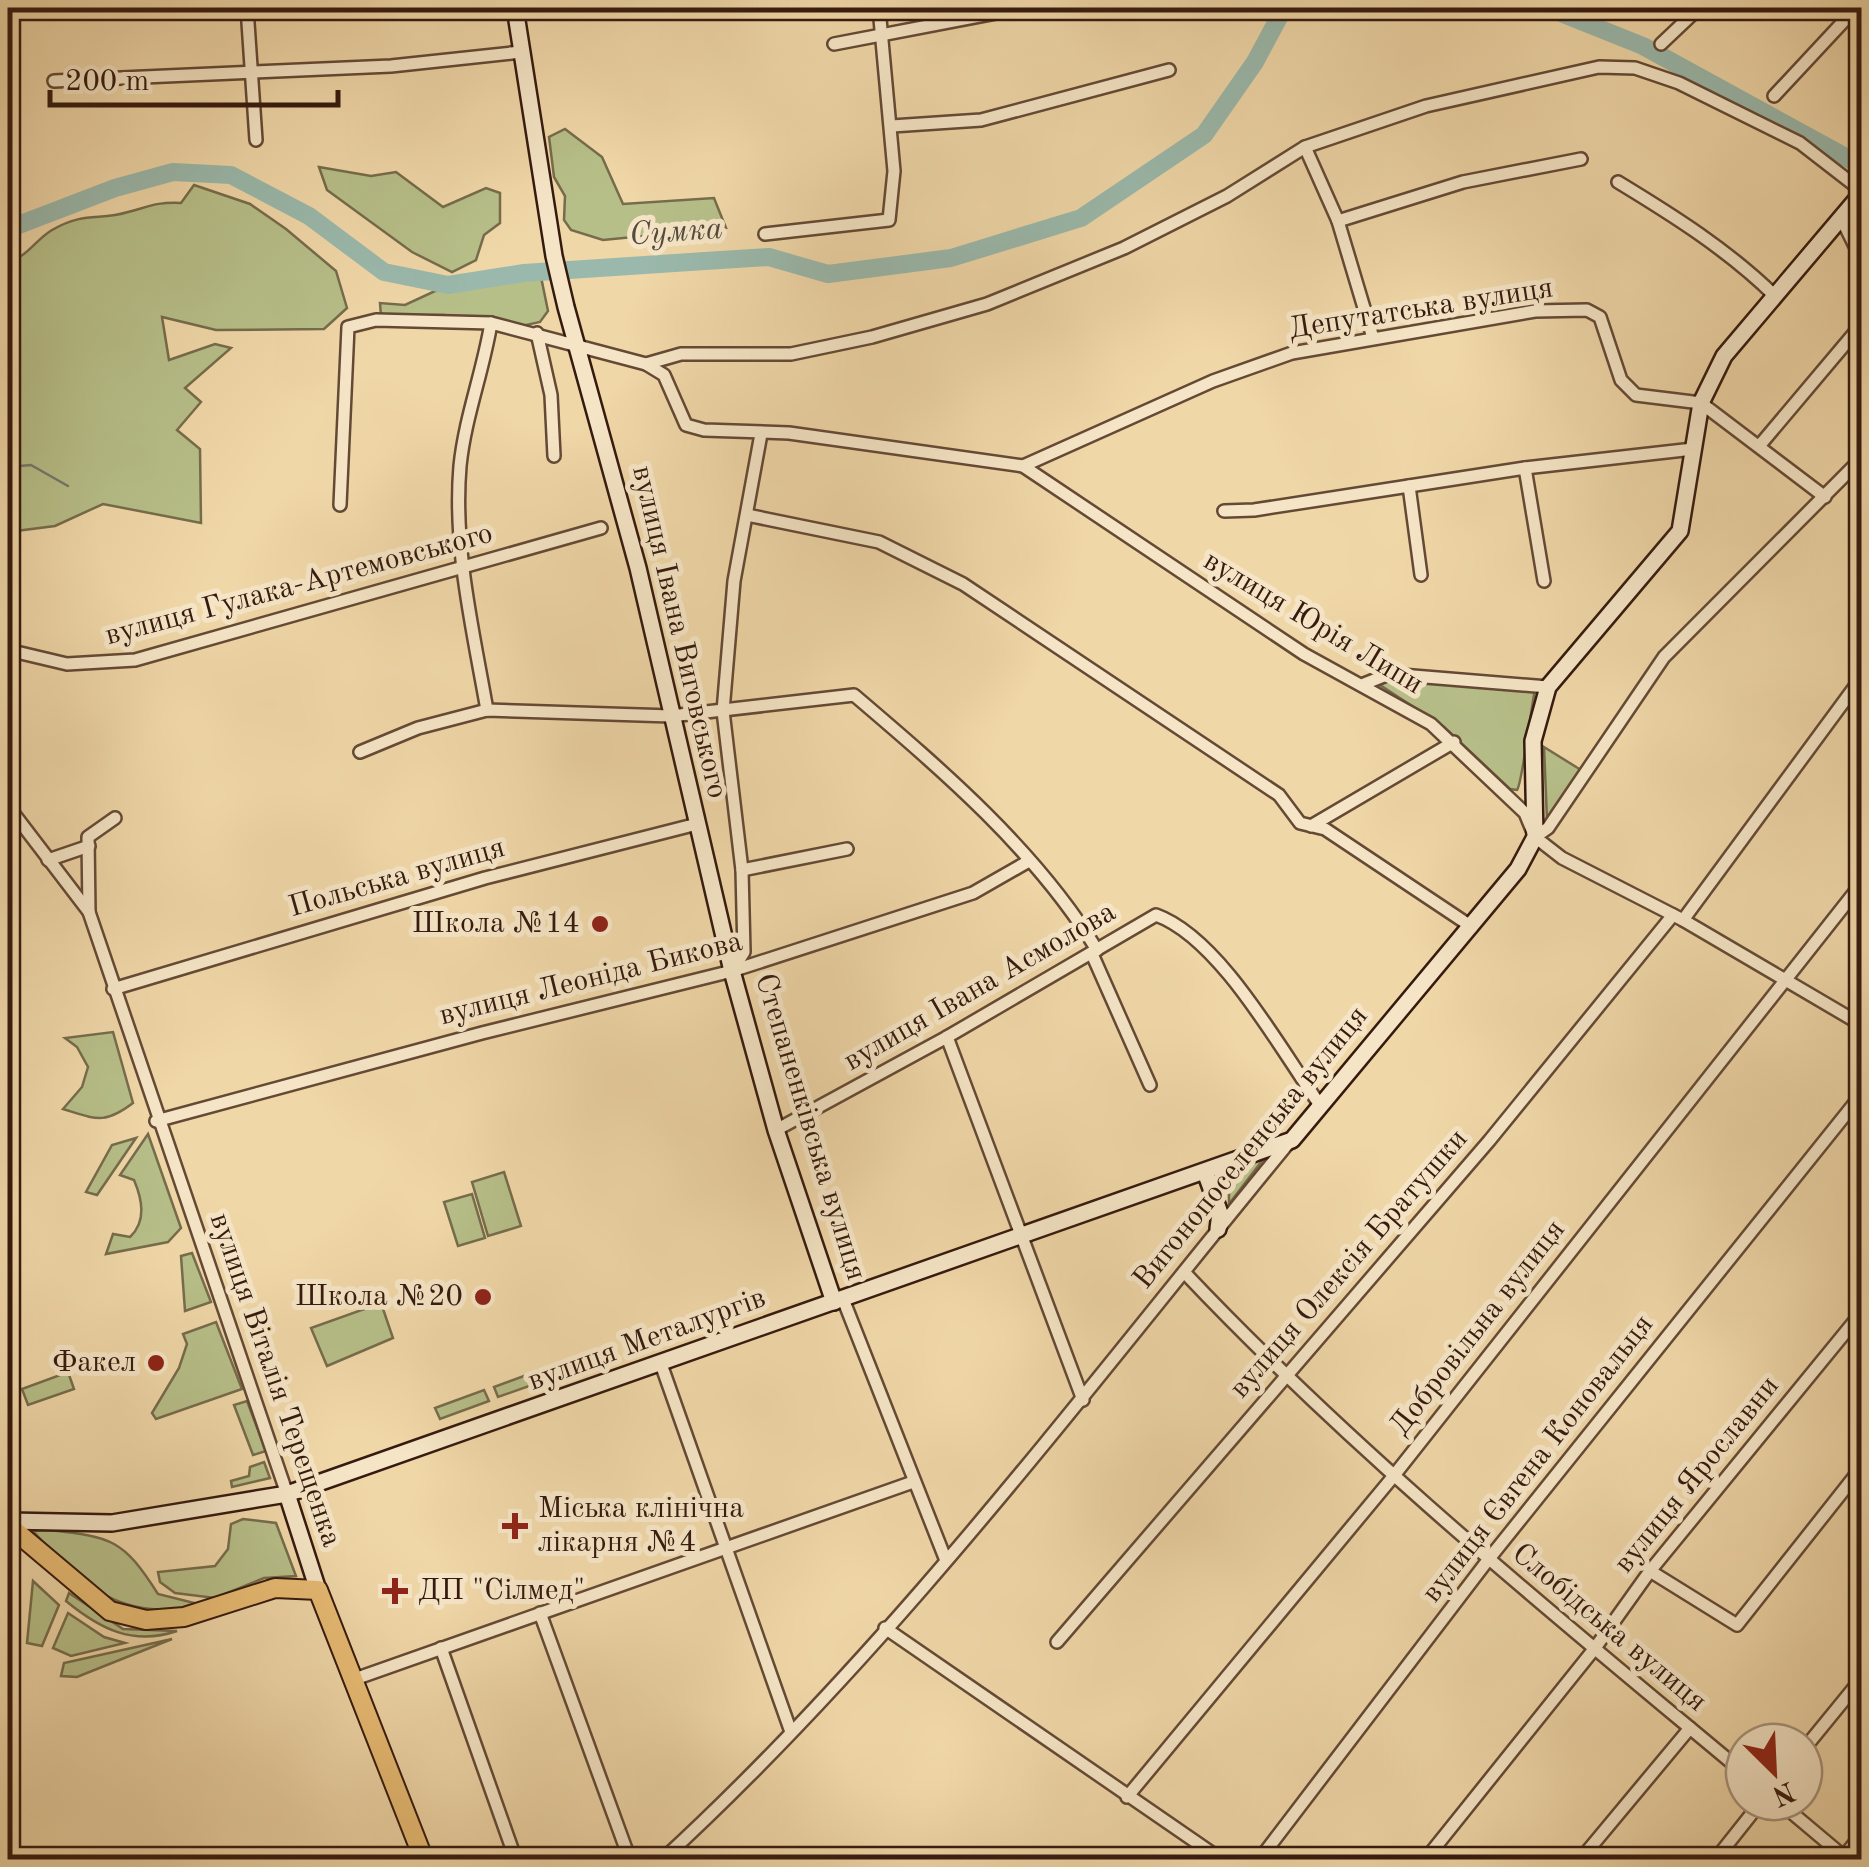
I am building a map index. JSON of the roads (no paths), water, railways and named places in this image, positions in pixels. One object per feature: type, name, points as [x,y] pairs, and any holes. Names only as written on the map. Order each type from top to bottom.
[{"type":"main road","name":"вулиця Івана Виговського","points":[[515,8],[554,256],[638,568],[732,972]]},
{"type":"main road","points":[[1535,837],[1534,741],[1548,687],[1680,530],[1701,403],[1724,356],[1862,192]]},
{"type":"main road","name":"Вигонопоселенська вулиця","points":[[1292,1140],[1472,927],[1518,869],[1535,837]]},
{"type":"main road","name":"Степаненківська вулиця","points":[[732,972],[776,1130],[838,1300]]},
{"type":"main road","name":"вулиця Металургів","points":[[8,1523],[112,1523],[287,1494],[1292,1140]]},
{"type":"main road","points":[[1205,1172],[1220,1213],[1218,1229]]},
{"type":"main road","name":"вулиця Віталія Терещенка","points":[[287,1494],[318,1590],[424,1860]]},
{"type":"main road","name":"вулиця Металургів","points":[[8,1523],[110,1610],[146,1620],[184,1617],[275,1588],[318,1590]]},
{"type":"street","points":[[247,8],[256,140]]},
{"type":"street","points":[[765,234],[889,220],[894,171],[892,126],[879,8]]},
{"type":"street","points":[[834,44],[1022,8]]},
{"type":"street","points":[[1661,44],[1699,8]]},
{"type":"street","points":[[1774,96],[1856,8]]},
{"type":"street","points":[[54,81],[391,66],[520,52]]},
{"type":"street","points":[[340,504],[348,327],[391,320],[492,323],[646,364],[680,354],[791,354],[872,337],[986,304],[1124,248],[1227,196],[1305,147],[1426,106],[1563,72],[1635,68],[1679,83],[1800,143],[1862,192]]},
{"type":"street","points":[[892,126],[981,120],[1169,70]]},
{"type":"street","points":[[1305,147],[1338,221],[1373,338]]},
{"type":"street","points":[[1338,221],[1463,182],[1581,159]]},
{"type":"street","points":[[1618,182],[1690,226],[1743,265],[1774,296]]},
{"type":"street","points":[[1841,218],[1862,260]]},
{"type":"street","name":"Депутатська вулиця","points":[[1023,466],[1213,381],[1292,352],[1534,311],[1587,310],[1600,317],[1621,380],[1636,394],[1701,403],[1825,497]]},
{"type":"street","points":[[486,710],[462,569],[460,468],[467,417],[492,323]]},
{"type":"street","points":[[1760,445],[1862,324]]},
{"type":"street","points":[[537,333],[551,395],[554,456]]},
{"type":"street","name":"вулиця Юрія Липи","points":[[646,364],[664,375],[686,424],[761,434],[789,432],[1023,466],[1304,654],[1364,684],[1454,742],[1525,814],[1535,837],[1562,858],[1678,917],[1862,1025]]},
{"type":"street","name":"Степаненківська вулиця","points":[[732,972],[744,952],[742,870],[722,712],[734,581],[761,434]]},
{"type":"street","points":[[1224,511],[1254,510],[1525,468],[1693,449]]},
{"type":"street","name":"Вигонопоселенська вулиця","points":[[1535,837],[1548,828],[1664,657],[1862,458]]},
{"type":"street","points":[[1525,468],[1544,581]]},
{"type":"street","points":[[1409,486],[1421,575]]},
{"type":"street","points":[[746,515],[879,542],[963,584],[1279,795],[1300,823],[1325,829],[1472,927]]},
{"type":"street","name":"вулиця Гулака-Артемовського","points":[[8,650],[67,664],[136,660],[601,528]]},
{"type":"street","points":[[1364,684],[1389,674],[1548,687]]},
{"type":"street","name":"вулиця Олексія Братушки","points":[[1057,1642],[1678,917],[1862,677]]},
{"type":"street","points":[[360,752],[418,728],[486,710],[671,716],[854,694],[937,766],[1064,896],[1094,952],[1150,1085]]},
{"type":"street","points":[[1311,826],[1454,742]]},
{"type":"street","name":"вулиця Віталія Терещенка","points":[[8,806],[89,912]]},
{"type":"street","points":[[48,860],[89,846],[88,837],[115,818]]},
{"type":"street","name":"Польська вулиця","points":[[113,989],[454,886],[696,824]]},
{"type":"street","name":"вулиця Віталія Терещенка","points":[[89,846],[89,912],[156,1121],[287,1494]]},
{"type":"street","points":[[742,870],[847,849]]},
{"type":"street","name":"вулиця Леоніда Бикова","points":[[156,1121],[468,1036],[732,972],[974,893],[1029,862]]},
{"type":"street","name":"Добровільна вулиця","points":[[1127,1797],[1392,1478],[1862,883]]},
{"type":"street","name":"вулиця Івана Асмолова","points":[[776,1130],[947,1038],[1156,915],[1180,924],[1222,968],[1320,1105]]},
{"type":"street","points":[[947,1038],[1083,1400]]},
{"type":"street","name":"вулиця Євгена Коновальця","points":[[1259,1860],[1488,1560],[1862,1094]]},
{"type":"street","name":"Вигонопоселенська вулиця","points":[[662,1860],[790,1732],[946,1558],[1083,1400],[1292,1140]]},
{"type":"street","name":"Слобідська вулиця","points":[[1184,1272],[1283,1378],[1392,1478],[1724,1756]]},
{"type":"street","name":"Степаненківська вулиця","points":[[838,1300],[946,1558]]},
{"type":"street","name":"вулиця Ярославни","points":[[1425,1860],[1595,1648],[1650,1571],[1862,1312]]},
{"type":"street","points":[[661,1364],[790,1732]]},
{"type":"street","points":[[1650,1571],[1737,1625],[1862,1467]]},
{"type":"street","points":[[352,1680],[913,1482]]},
{"type":"street","points":[[540,1613],[630,1860]]},
{"type":"street","points":[[884,1628],[1222,1860]]},
{"type":"street","points":[[441,1648],[516,1860]]},
{"type":"street","points":[[1824,1725],[1862,1678]]},
{"type":"street","points":[[1580,1860],[1690,1728]]},
{"type":"street","points":[[1715,1860],[1745,1822]]},
{"type":"street","points":[[1802,1822],[1844,1858],[1862,1834]]},
{"type":"waterway","name":"Сумка","points":[[8,229],[115,188],[173,172],[231,175],[309,216],[384,272],[448,285],[524,273],[769,257],[828,274],[951,258],[1081,218],[1204,135],[1255,62],[1284,8]]},
{"type":"waterway","points":[[1548,8],[1643,46],[1862,166]]},
{"type":"waterway","points":[[8,467],[31,465],[68,486]]},
{"type":"place","name":"Школа №14","points":[[600,924]]},
{"type":"place","name":"Школа №20","points":[[483,1297]]},
{"type":"place","name":"Факел","points":[[156,1363]]},
{"type":"place","name":"Міська клінічна лікарня №4","points":[[515,1526]]},
{"type":"place","name":"ДП \"Сілмед\"","points":[[395,1591]]}]
